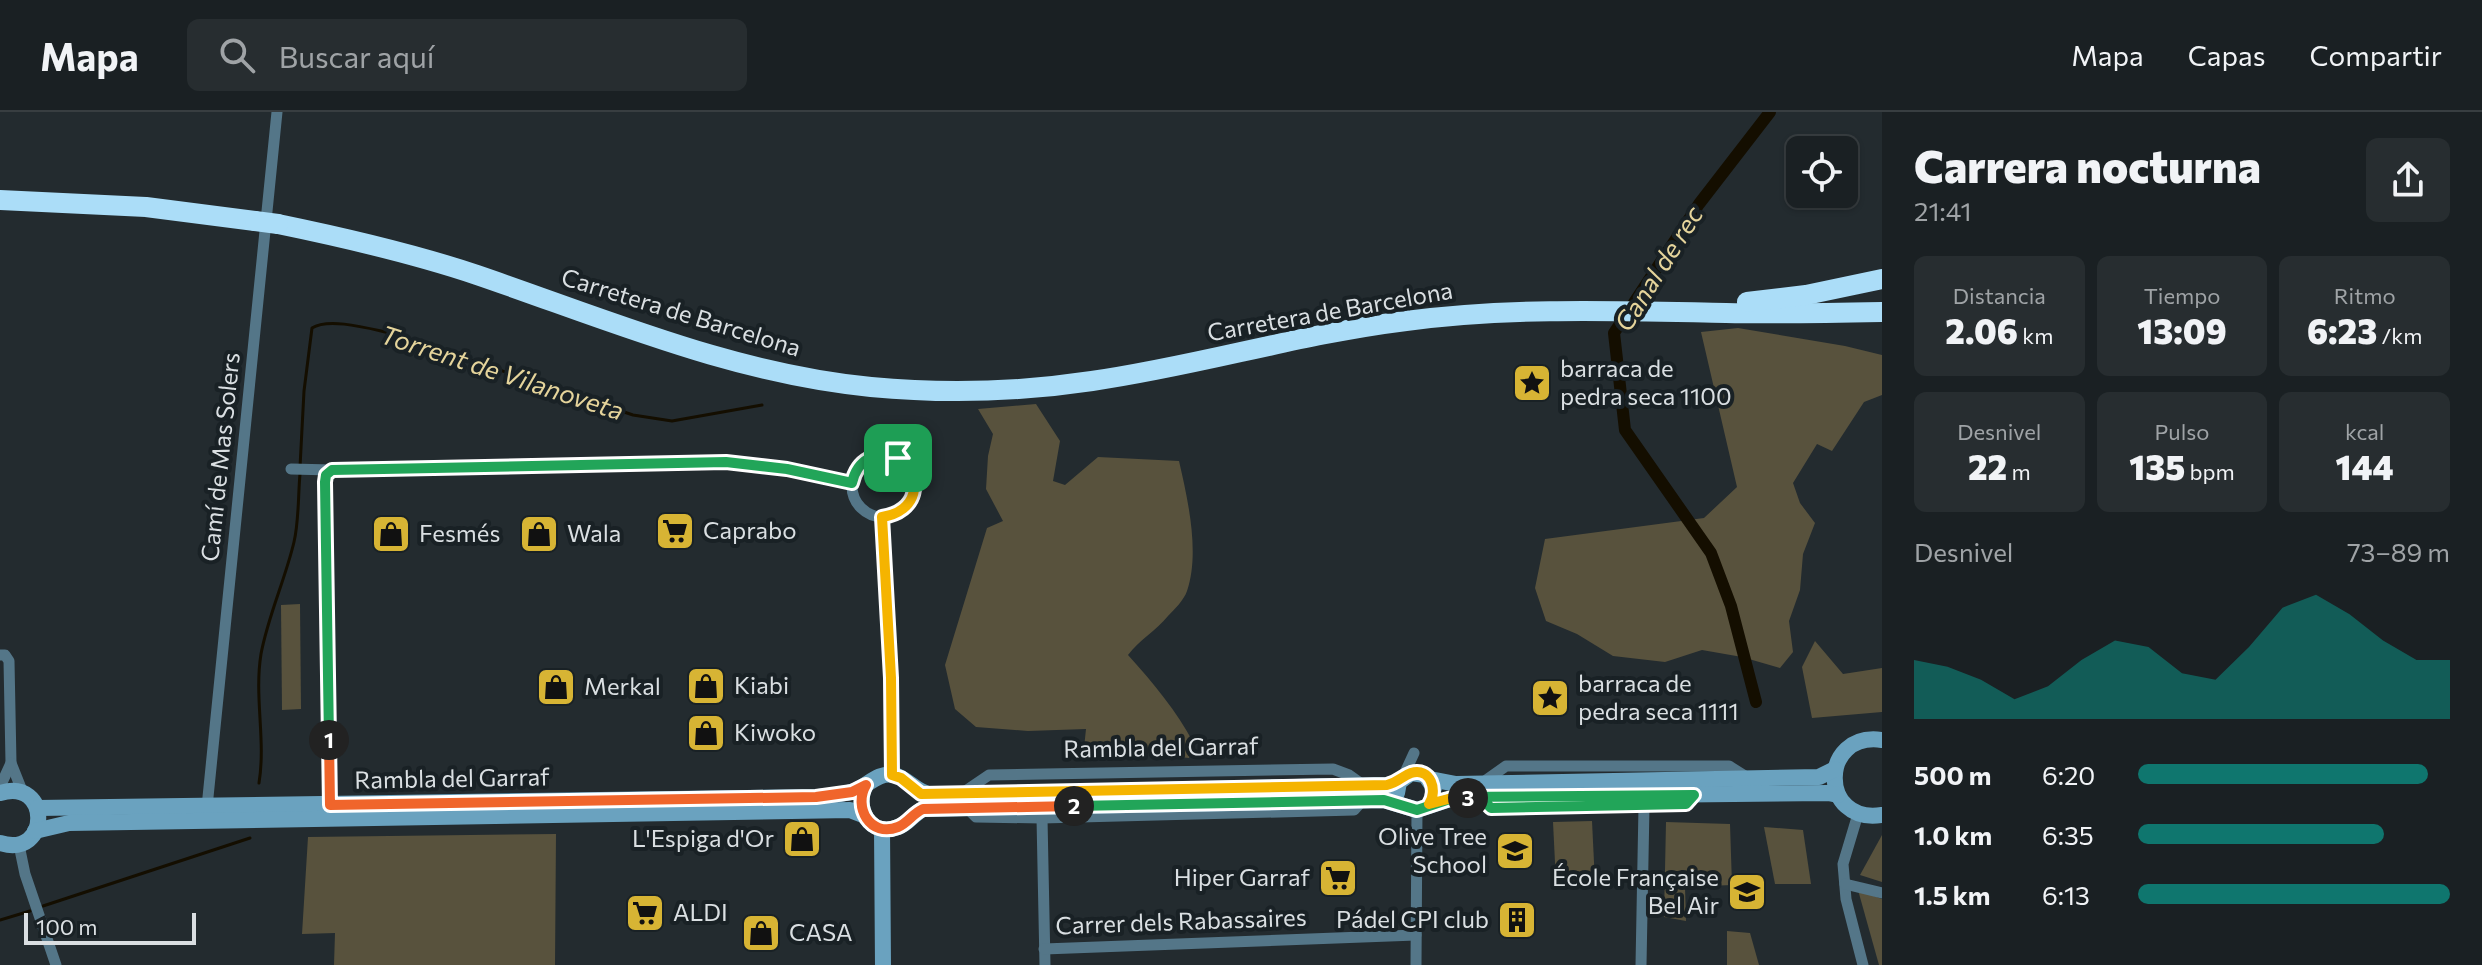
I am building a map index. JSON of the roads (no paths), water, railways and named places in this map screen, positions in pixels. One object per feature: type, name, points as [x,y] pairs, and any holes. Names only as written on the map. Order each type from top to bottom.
[{"type":"highway","name":"Carretera de Barcelona","points":[[0,200],[146,207],[278,224],[333,235],[439,263],[689,348],[758,368],[831,382],[910,390],[972,392],[1092,381],[1346,330],[1471,314],[1533,310],[1687,310]]},
{"type":"highway","points":[[1687,310],[1806,295],[1882,279]]},
{"type":"highway","points":[[1687,310],[1729,313],[1882,312]]},
{"type":"street","name":"Camí de Mas Solers","points":[[207,807],[277,112]]},
{"type":"street","points":[[888,455],[906,464],[915,483],[914,494],[902,511],[882,517],[872,515],[857,503],[852,483],[860,464],[868,458],[888,455]]},
{"type":"street","points":[[291,469],[726,462],[787,469],[852,483]]},
{"type":"street","points":[[330,805],[325,482],[326,475],[332,470]]},
{"type":"street","points":[[882,517],[891,678],[892,775]]},
{"type":"street","points":[[2,655],[9,661],[11,763],[23,793],[37,808],[39,820],[35,831]]},
{"type":"street","points":[[1882,740],[1867,739],[1853,745],[1842,755],[1835,769],[1833,794],[1858,814],[1882,815]]},
{"type":"street","points":[[11,763],[0,790],[23,793]]},
{"type":"street","name":"Rambla del Garraf","points":[[964,801],[989,775],[1333,769],[1349,775],[1364,793]]},
{"type":"street","name":"Rambla del Garraf","points":[[19,845],[35,831],[69,823],[254,813],[850,810],[882,829],[898,827],[923,809],[964,801],[1364,793],[1416,806],[1481,791],[1819,777],[1835,769]]},
{"type":"street","points":[[1411,773],[1427,777],[1434,795],[1416,806],[1398,797],[1401,780],[1411,773]]},
{"type":"street","name":"Rambla del Garraf","points":[[37,808],[207,807],[254,813],[330,805],[816,797],[852,792],[875,778],[892,775],[921,794],[964,801],[976,817],[1042,818],[1354,810],[1364,793],[1401,780]]},
{"type":"street","name":"Rambla del Garraf","points":[[1427,777],[1481,791],[1833,794]]},
{"type":"street","points":[[863,815],[861,798],[866,785]]},
{"type":"street","points":[[909,785],[915,801],[912,815]]},
{"type":"street","name":"Rambla del Garraf","points":[[1481,791],[1491,808],[1686,804],[1694,795]]},
{"type":"street","points":[[1416,806],[1416,965]]},
{"type":"street","points":[[1641,965],[1644,806]]},
{"type":"street","points":[[1858,814],[1843,864],[1863,965]]},
{"type":"street","points":[[1042,818],[1045,965]]},
{"type":"street","points":[[882,829],[883,965]]},
{"type":"street","points":[[0,843],[19,845],[25,874],[56,965]]},
{"type":"street","points":[[1845,884],[1882,893]]},
{"type":"street","name":"Carrer dels Rabassaires","points":[[1044,949],[1416,935]]},
{"type":"waterway","name":"Canal de rec","points":[[1756,702],[1731,606],[1711,553],[1625,430],[1614,333],[1699,204],[1770,112]]},
{"type":"waterway","name":"Torrent de Vilanoveta","points":[[300,467],[304,391],[312,328],[319,325],[350,325],[390,333],[633,415],[672,421],[762,405]]},
{"type":"waterway","points":[[259,783],[261,654],[294,542],[300,474]]},
{"type":"waterway","points":[[43,906],[250,838]]},
{"type":"waterway","name":"Torrent de Vilanoveta","points":[[0,920],[30,911]]},
{"type":"place","name":"barraca de pedra seca 1100","points":[[1532,383]]},
{"type":"place","name":"Caprabo","points":[[675,531]]},
{"type":"place","name":"Fesmés","points":[[391,534]]},
{"type":"place","name":"Wala","points":[[539,534]]},
{"type":"place","name":"Kiabi","points":[[706,686]]},
{"type":"place","name":"Merkal","points":[[556,687]]},
{"type":"place","name":"barraca de pedra seca 1111","points":[[1550,698]]},
{"type":"place","name":"Kiwoko","points":[[706,733]]},
{"type":"place","name":"L'Espiga d'Or","points":[[802,839]]},
{"type":"place","name":"Olive Tree School","points":[[1515,851]]},
{"type":"place","name":"Hiper Garraf","points":[[1338,878]]},
{"type":"place","name":"École Française Bel Air","points":[[1747,892]]},
{"type":"place","name":"ALDI","points":[[645,913]]},
{"type":"place","name":"Pádel CPI club","points":[[1517,920]]},
{"type":"place","name":"CASA","points":[[761,933]]}]
